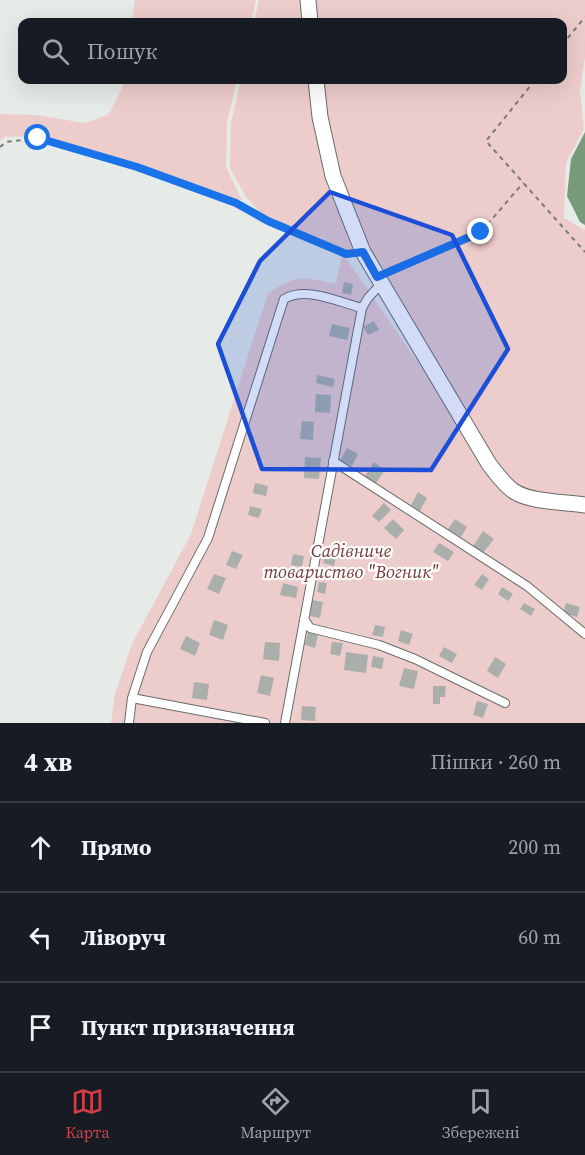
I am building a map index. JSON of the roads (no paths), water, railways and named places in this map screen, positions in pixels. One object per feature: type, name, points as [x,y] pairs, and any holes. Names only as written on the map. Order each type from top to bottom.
[{"type":"street","points":[[308,0],[310,18]]},
{"type":"street","points":[[316,84],[320,117],[333,176],[363,252],[489,464],[505,484],[517,493],[585,505]]},
{"type":"lane","points":[[285,723],[362,308],[379,280]]},
{"type":"lane","points":[[129,723],[132,698],[147,652],[208,538],[284,299],[293,294],[306,293],[362,308]]},
{"type":"lane","points":[[333,461],[527,586],[585,634]]},
{"type":"lane","points":[[304,619],[310,628],[380,645],[415,659],[505,703]]},
{"type":"lane","points":[[132,698],[266,723]]},
{"type":"park label","name":"Садівниче товариство \"Вогник\"","points":[[351,561]]}]
